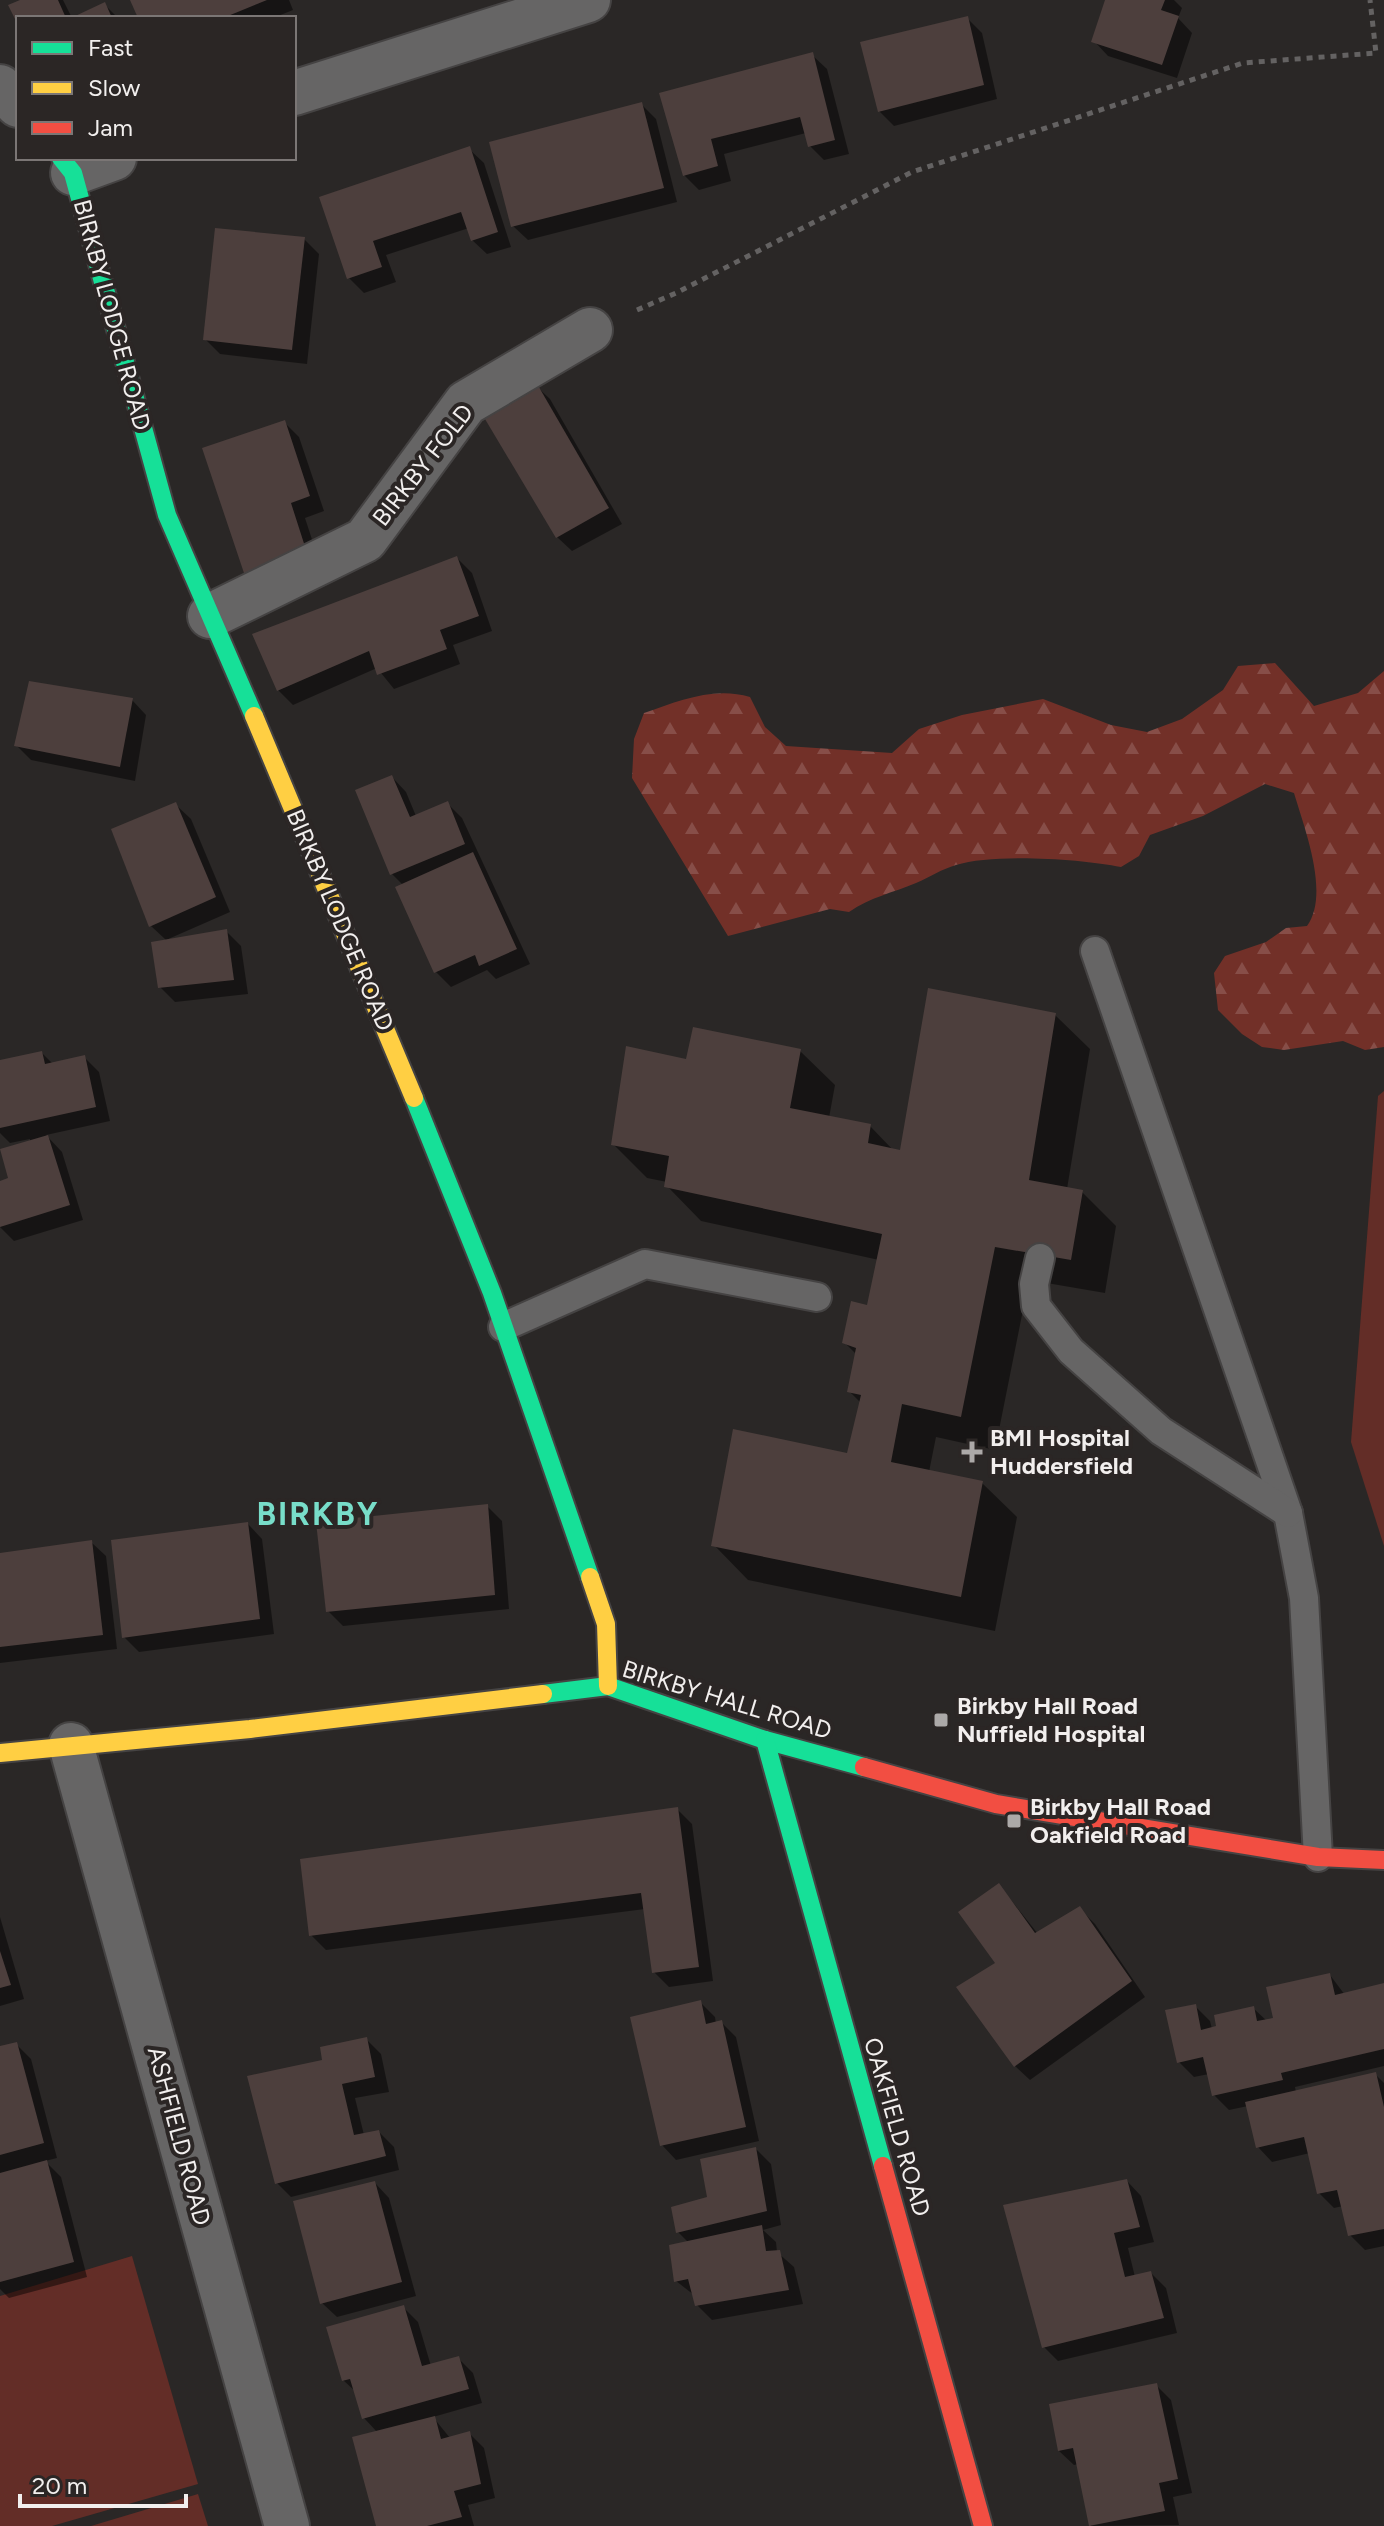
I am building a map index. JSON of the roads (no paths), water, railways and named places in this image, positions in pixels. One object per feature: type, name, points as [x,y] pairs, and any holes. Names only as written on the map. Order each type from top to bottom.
[{"type":"street","points":[[296,92],[588,0]]},
{"type":"street","points":[[0,87],[16,103]]},
{"type":"street","points":[[67,165],[101,160]]},
{"type":"street","name":"BIRKBY LODGE ROAD","points":[[67,165],[167,515],[371,989],[503,1327],[606,1624],[608,1686]]},
{"type":"street","name":"BIRKBY FOLD","points":[[210,616],[365,540],[466,403],[590,330]]},
{"type":"street","name":"BIRKBY HALL ROAD","points":[[0,1753],[250,1729],[608,1686],[765,1740],[996,1804],[1318,1857],[1384,1860]]},
{"type":"street","name":"OAKFIELD ROAD","points":[[765,1740],[983,2526]]},
{"type":"street","name":"ASHFIELD ROAD","points":[[71,1745],[287,2526]]},
{"type":"lane","points":[[1095,951],[1288,1513],[1304,1598],[1318,1857]]},
{"type":"lane","points":[[1040,1258],[1034,1284],[1036,1306],[1071,1351],[1161,1431],[1288,1513]]},
{"type":"lane","points":[[503,1327],[645,1264],[817,1297]]},
{"type":"place","name":"BMI Hospital Huddersfield","points":[[972,1452]]},
{"type":"place","name":"Birkby Hall Road Nuffield Hospital","points":[[941,1720]]},
{"type":"place","name":"Birkby Hall Road Oakfield Road","points":[[1014,1821]]},
{"type":"district","name":"BIRKBY","points":[[318,1514]]}]
